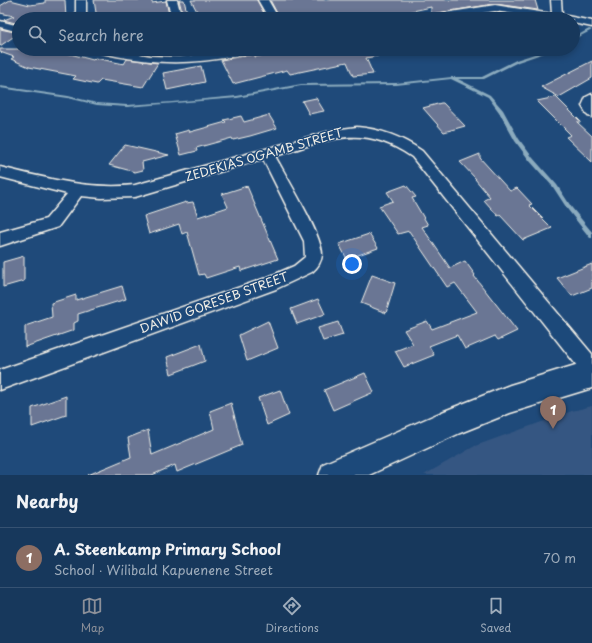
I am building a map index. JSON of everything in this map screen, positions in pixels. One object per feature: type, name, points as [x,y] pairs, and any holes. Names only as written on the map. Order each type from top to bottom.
[{"type":"street","points":[[81,0],[82,12]]},
{"type":"street","points":[[172,0],[175,12]]},
{"type":"street","points":[[263,0],[270,12]]},
{"type":"street","points":[[556,0],[560,12]]},
{"type":"street","points":[[470,12],[495,8],[522,12]]},
{"type":"street","points":[[580,21],[592,24]]},
{"type":"street","points":[[0,24],[12,27]]},
{"type":"street","points":[[136,56],[158,60],[177,56]]},
{"type":"street","points":[[592,98],[588,105],[592,113]]},
{"type":"street","name":"ZEDEKIAS OGAMB STREET","points":[[0,172],[61,188],[103,193],[135,191],[348,131],[361,131],[376,134],[397,141],[417,154],[592,369]]},
{"type":"street","name":"DAWID GORESEB STREET","points":[[0,380],[270,284],[295,274],[307,267],[313,260],[314,250],[312,241],[267,153]]},
{"type":"street","points":[[0,239],[52,223],[78,190]]},
{"type":"street","points":[[334,475],[452,422],[510,399],[592,374]]},
{"type":"shaded area","points":[[592,406],[592,475],[424,475],[475,446],[572,411]]},
{"type":"building","points":[[10,0],[30,5],[45,3],[45,0],[65,0],[66,12],[12,12],[12,16],[0,13],[0,6]]},
{"type":"building","points":[[94,0],[152,0],[152,3],[166,1],[168,12],[96,12]]},
{"type":"building","points":[[179,0],[184,0],[187,12],[182,12]]},
{"type":"building","points":[[191,0],[257,0],[263,12],[197,12]]},
{"type":"building","points":[[270,0],[535,0],[538,10],[495,4],[444,12],[431,12],[431,7],[408,12],[276,12]]},
{"type":"building","points":[[12,17],[12,22],[4,20]]},
{"type":"building","points":[[0,29],[12,32],[12,38],[0,46]]},
{"type":"building","points":[[0,49],[12,49],[12,56],[78,56],[93,60],[95,58],[124,64],[127,59],[158,63],[143,87],[101,80],[97,84],[73,79],[76,76],[29,67],[11,59],[14,57],[0,52]]},
{"type":"building","points":[[244,56],[378,56],[366,58],[373,74],[353,76],[347,62],[290,74],[287,70],[233,84],[221,60]]},
{"type":"building","points":[[592,61],[592,78],[559,97],[541,87]]},
{"type":"building","points":[[201,66],[205,82],[167,90],[163,73]]},
{"type":"building","points":[[556,97],[581,122],[577,122],[592,136],[592,162],[566,137],[571,135],[537,101]]},
{"type":"building","points":[[316,98],[324,111],[309,114],[302,101]]},
{"type":"building","points":[[443,103],[465,126],[444,132],[423,108]]},
{"type":"building","points":[[269,115],[277,128],[250,136],[233,140],[232,138],[196,148],[197,151],[181,155],[175,134],[189,130],[190,132],[226,122],[224,120],[241,116],[244,122]]},
{"type":"building","points":[[125,145],[169,155],[142,162],[143,170],[135,172],[109,165]]},
{"type":"building","points":[[480,154],[480,158],[510,191],[517,188],[532,204],[529,205],[552,228],[523,240],[500,215],[498,216],[484,200],[490,197],[460,162]]},
{"type":"building","points":[[406,185],[416,197],[412,198],[428,225],[422,227],[450,268],[465,261],[475,275],[474,276],[517,331],[498,340],[495,336],[465,349],[457,335],[429,346],[434,355],[404,367],[395,351],[413,344],[404,330],[427,321],[432,329],[477,312],[455,283],[447,287],[409,231],[398,234],[379,206],[393,201],[387,192]]},
{"type":"building","points":[[247,186],[278,259],[241,271],[240,267],[206,278],[204,274],[199,275],[187,232],[182,234],[179,224],[149,234],[144,216],[186,202],[193,202],[198,217],[228,207],[222,194]]},
{"type":"building","points":[[369,234],[378,248],[347,259],[339,244]]},
{"type":"building","points":[[24,256],[24,281],[3,287],[3,262]]},
{"type":"building","points":[[592,264],[592,288],[572,296],[557,278]]},
{"type":"building","points":[[372,275],[395,283],[386,313],[361,303]]},
{"type":"building","points":[[122,286],[126,299],[78,314],[78,321],[74,323],[74,330],[25,347],[25,326],[52,317],[51,303],[76,295],[76,300]]},
{"type":"building","points":[[318,299],[325,314],[297,324],[291,309]]},
{"type":"building","points":[[268,321],[278,348],[247,361],[239,335]]},
{"type":"building","points":[[338,322],[343,335],[323,341],[318,328]]},
{"type":"building","points":[[201,344],[205,361],[171,374],[167,357]]},
{"type":"building","points":[[365,373],[374,392],[333,410],[324,390]]},
{"type":"building","points":[[280,390],[289,415],[267,425],[258,398]]},
{"type":"building","points":[[66,396],[66,415],[32,427],[32,408]]},
{"type":"building","points":[[231,403],[242,445],[177,472],[175,465],[152,475],[88,475],[131,457],[128,438],[148,430],[152,455],[214,429],[210,411]]},
{"type":"waterway","points":[[580,35],[590,30]]},
{"type":"waterway","points":[[452,78],[483,78],[517,61],[532,56]]},
{"type":"waterway","points":[[0,87],[68,97],[97,104],[127,106],[237,97],[301,85],[396,84],[452,78]]},
{"type":"waterway","points":[[452,78],[489,96],[501,111],[517,140],[531,159],[555,186],[570,209],[592,236]]},
{"type":"place","name":"A. Steenkamp Primary School","points":[[553,429]]}]
